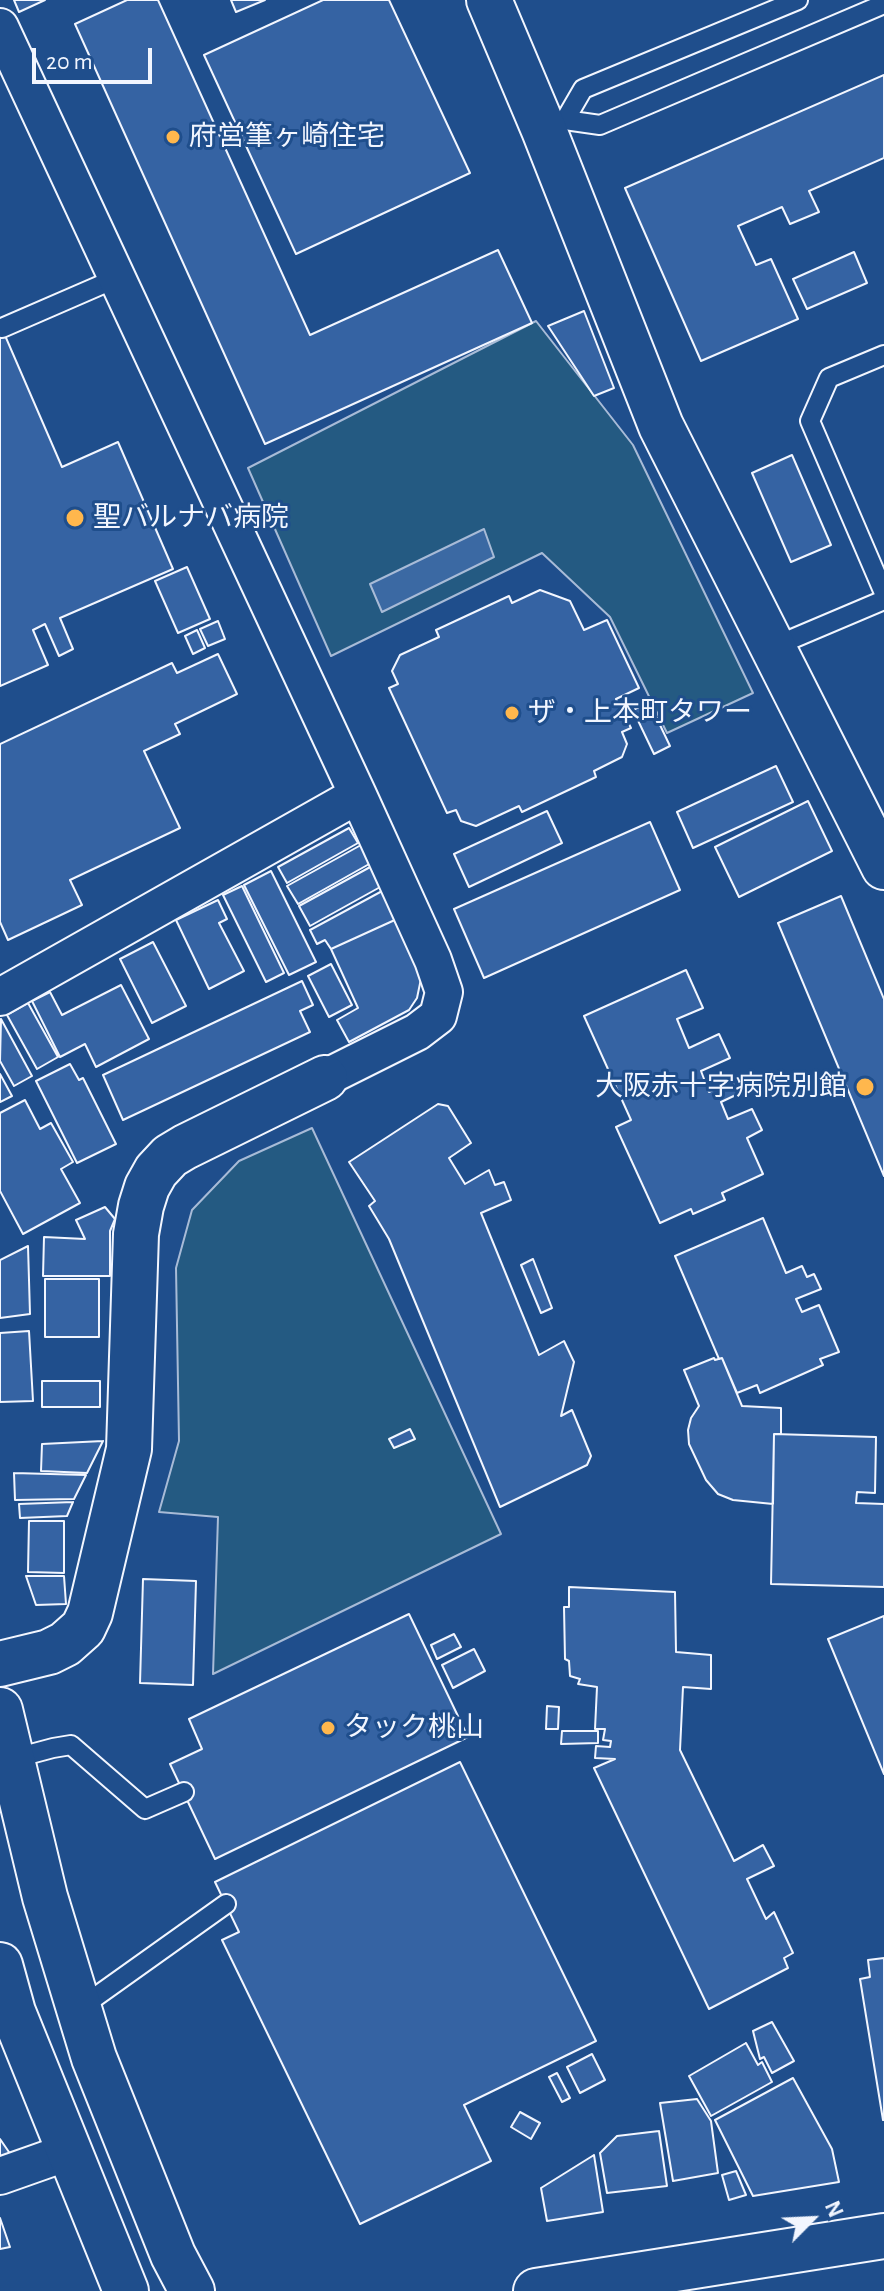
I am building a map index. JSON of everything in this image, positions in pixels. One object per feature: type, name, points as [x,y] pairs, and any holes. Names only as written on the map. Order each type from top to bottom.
[{"type":"street","points":[[489,0],[554,125],[661,426],[884,867]]},
{"type":"street","points":[[0,27],[358,795],[433,960],[444,992],[438,1016],[417,1032],[185,1147],[170,1156],[156,1171],[147,1187],[136,1234],[129,1449],[90,1613],[77,1636],[65,1644],[49,1652],[0,1664]]},
{"type":"street","points":[[0,997],[358,795]]},
{"type":"street","points":[[0,1710],[45,1897],[94,2058],[173,2255],[192,2291]]},
{"type":"street","points":[[0,1965],[13,2012],[126,2291]]},
{"type":"street","points":[[0,2176],[68,2152]]},
{"type":"street","points":[[536,2291],[884,2236]]},
{"type":"lane","points":[[554,125],[583,89],[798,0]]},
{"type":"lane","points":[[554,125],[600,125],[884,4]]},
{"type":"lane","points":[[2,328],[117,278]]},
{"type":"lane","points":[[884,355],[829,378],[810,421],[884,593]]},
{"type":"lane","points":[[773,647],[884,600]]},
{"type":"lane","points":[[12,1759],[71,1745],[145,1809],[184,1792]]},
{"type":"lane","points":[[80,2008],[226,1904]]},
{"type":"shaded area","points":[[536,321],[633,445],[753,693],[667,733],[610,617],[542,553],[331,656],[248,468]]},
{"type":"shaded area","points":[[484,529],[494,557],[382,612],[370,584]]},
{"type":"shaded area","points":[[312,1128],[501,1534],[213,1674],[218,1517],[159,1512],[179,1441],[176,1268],[192,1210],[239,1161]]},
{"type":"building","points":[[14,0],[45,0],[19,12]]},
{"type":"building","name":"府営筆ヶ崎住宅","points":[[127,0],[158,0],[310,335],[498,250],[532,323],[265,444],[75,24]]},
{"type":"building","points":[[231,0],[265,0],[236,12]]},
{"type":"building","points":[[323,0],[389,0],[470,173],[296,254],[204,55]]},
{"type":"building","points":[[884,75],[884,158],[809,191],[819,212],[790,224],[782,207],[738,226],[756,265],[771,259],[798,319],[701,361],[625,188]]},
{"type":"building","points":[[854,252],[867,283],[807,309],[793,279]]},
{"type":"building","points":[[584,311],[614,388],[594,396],[548,326]]},
{"type":"building","name":"聖バルナバ病院","points":[[0,324],[62,467],[118,442],[173,569],[60,618],[73,649],[59,656],[45,624],[33,630],[48,665],[0,686]]},
{"type":"building","points":[[792,455],[831,545],[791,562],[752,473]]},
{"type":"building","points":[[187,567],[210,619],[178,633],[155,581]]},
{"type":"building","name":"ザ・上本町タワー","points":[[540,590],[570,601],[584,630],[607,620],[639,688],[616,699],[631,728],[622,732],[627,744],[622,757],[594,771],[596,777],[522,812],[519,806],[476,826],[461,821],[456,810],[447,813],[389,688],[398,684],[392,671],[400,655],[439,637],[436,630],[509,596],[512,603]]},
{"type":"building","points":[[218,621],[225,639],[208,646],[200,629]]},
{"type":"building","points":[[197,630],[205,648],[193,654],[185,636]]},
{"type":"building","points":[[218,654],[237,694],[175,724],[180,734],[144,751],[180,828],[70,880],[82,905],[8,940],[0,922],[0,744],[172,663],[177,673]]},
{"type":"building","points":[[649,702],[670,746],[654,754],[633,710]]},
{"type":"building","points":[[776,766],[793,802],[693,848],[677,812]]},
{"type":"building","points":[[808,801],[832,851],[739,897],[715,847]]},
{"type":"building","points":[[547,811],[562,843],[469,887],[454,854]]},
{"type":"building","points":[[650,822],[680,890],[484,978],[454,909]]},
{"type":"building","points":[[349,828],[358,843],[287,883],[278,867]]},
{"type":"building","points":[[361,845],[371,863],[298,904],[287,886]]},
{"type":"building","points":[[372,866],[382,886],[310,926],[299,906]]},
{"type":"building","points":[[271,871],[316,962],[289,975],[244,885]]},
{"type":"building","points":[[242,886],[284,973],[266,982],[223,895]]},
{"type":"building","points":[[384,890],[397,919],[331,949],[325,940],[317,944],[310,930]]},
{"type":"building","name":"大阪赤十字病院別館","points":[[841,896],[884,999],[884,1176],[778,923]]},
{"type":"building","points":[[218,900],[227,919],[219,923],[244,971],[209,989],[176,920]]},
{"type":"building","points":[[397,919],[423,969],[417,998],[409,1010],[349,1042],[337,1020],[358,1008],[331,949]]},
{"type":"building","points":[[153,942],[186,1006],[152,1023],[120,959]]},
{"type":"building","points":[[331,964],[352,1005],[329,1017],[308,976]]},
{"type":"building","points":[[686,970],[703,1008],[677,1019],[689,1048],[719,1034],[730,1058],[701,1071],[709,1092],[732,1081],[738,1094],[721,1102],[728,1119],[752,1109],[762,1130],[747,1138],[763,1174],[722,1193],[725,1200],[693,1214],[691,1209],[660,1223],[616,1127],[631,1120],[584,1016]]},
{"type":"building","points":[[302,981],[313,1005],[300,1011],[310,1032],[123,1120],[103,1075]]},
{"type":"building","points":[[121,985],[149,1039],[96,1067],[85,1044],[60,1057],[32,1001],[50,992],[62,1015]]},
{"type":"building","points":[[28,1003],[58,1057],[37,1069],[7,1015]]},
{"type":"building","points":[[1,1019],[32,1076],[14,1086],[0,1061]]},
{"type":"building","points":[[70,1064],[79,1080],[83,1078],[116,1144],[77,1163],[36,1081]]},
{"type":"building","points":[[0,1074],[12,1096],[0,1102]]},
{"type":"building","points":[[25,1100],[40,1129],[51,1123],[73,1162],[61,1169],[80,1203],[23,1234],[0,1191],[0,1113]]},
{"type":"building","points":[[438,1104],[448,1106],[471,1143],[449,1158],[465,1184],[489,1170],[495,1185],[504,1182],[511,1200],[481,1213],[539,1355],[564,1341],[574,1362],[561,1416],[572,1410],[591,1456],[587,1465],[500,1507],[389,1239],[369,1206],[375,1201],[349,1162]]},
{"type":"building","points":[[105,1207],[115,1219],[110,1231],[110,1276],[43,1276],[44,1237],[85,1239],[76,1220]]},
{"type":"building","points":[[763,1218],[786,1273],[802,1266],[807,1277],[814,1274],[821,1289],[796,1299],[802,1312],[819,1305],[839,1352],[820,1359],[823,1365],[760,1393],[757,1385],[737,1393],[675,1256]]},
{"type":"building","points":[[28,1246],[30,1314],[0,1318],[0,1260]]},
{"type":"building","points":[[533,1259],[552,1308],[541,1313],[521,1265]]},
{"type":"building","points":[[45,1279],[99,1279],[99,1337],[45,1337]]},
{"type":"building","points":[[29,1331],[33,1401],[0,1402],[0,1333]]},
{"type":"building","points":[[714,1358],[722,1358],[742,1406],[781,1408],[781,1434],[774,1434],[773,1504],[733,1500],[718,1494],[706,1480],[689,1444],[691,1418],[699,1406],[684,1370]]},
{"type":"building","points":[[42,1381],[100,1381],[100,1407],[42,1407]]},
{"type":"building","points":[[410,1429],[415,1439],[394,1448],[389,1439]]},
{"type":"building","points":[[774,1434],[876,1437],[875,1493],[857,1492],[856,1503],[884,1504],[884,1587],[771,1584]]},
{"type":"building","points":[[103,1441],[87,1473],[41,1471],[42,1444]]},
{"type":"building","points":[[14,1473],[86,1475],[74,1499],[15,1500]]},
{"type":"building","points":[[73,1502],[67,1516],[20,1518],[19,1504]]},
{"type":"building","points":[[29,1521],[64,1521],[64,1573],[28,1572]]},
{"type":"building","points":[[26,1576],[64,1576],[66,1604],[36,1605]]},
{"type":"building","points":[[143,1579],[196,1581],[193,1685],[140,1683]]},
{"type":"building","points":[[569,1587],[675,1592],[676,1652],[711,1655],[711,1689],[683,1687],[680,1750],[734,1861],[763,1845],[774,1866],[747,1879],[766,1919],[774,1912],[793,1953],[784,1958],[788,1968],[709,2009],[594,1768],[615,1759],[595,1758],[596,1746],[610,1747],[611,1741],[603,1740],[605,1729],[595,1729],[597,1687],[578,1684],[580,1679],[570,1676],[569,1661],[565,1659],[564,1607],[569,1607]]},
{"type":"building","name":"タック桃山","points":[[409,1614],[468,1737],[215,1859],[170,1764],[202,1749],[189,1719]]},
{"type":"building","points":[[884,1616],[884,1774],[828,1639]]},
{"type":"building","points":[[454,1634],[461,1647],[437,1659],[431,1645]]},
{"type":"building","points":[[474,1649],[485,1671],[453,1688],[442,1665]]},
{"type":"building","points":[[547,1706],[559,1707],[558,1729],[546,1729]]},
{"type":"building","points":[[562,1731],[598,1731],[598,1743],[561,1744]]},
{"type":"building","points":[[460,1762],[596,2041],[464,2105],[491,2161],[360,2224],[222,1940],[239,1932],[215,1882]]},
{"type":"building","points":[[884,1958],[883,2120],[860,1979],[870,1977],[868,1960]]},
{"type":"building","points":[[772,2022],[794,2061],[772,2073],[764,2057],[760,2059],[753,2031]]},
{"type":"building","points":[[746,2043],[758,2065],[762,2062],[772,2082],[711,2116],[689,2076]]},
{"type":"building","points":[[592,2054],[605,2080],[580,2093],[567,2067]]},
{"type":"building","points":[[557,2073],[570,2098],[562,2102],[549,2077]]},
{"type":"building","points":[[793,2078],[832,2149],[839,2182],[753,2196],[715,2120]]},
{"type":"building","points":[[697,2099],[711,2121],[718,2173],[673,2181],[660,2103]]},
{"type":"building","points":[[520,2112],[540,2123],[531,2139],[511,2127]]},
{"type":"building","points":[[659,2131],[667,2186],[607,2193],[600,2153],[617,2136]]},
{"type":"building","points":[[0,2139],[11,2155],[0,2161]]},
{"type":"building","points":[[594,2155],[603,2212],[547,2221],[541,2188]]},
{"type":"building","points":[[736,2171],[746,2195],[729,2200],[722,2175]]},
{"type":"building","points":[[0,2218],[10,2247],[0,2249]]},
{"type":"place","name":"府営筆ヶ崎住宅","points":[[173,137]]},
{"type":"place","name":"聖バルナバ病院","points":[[75,518]]},
{"type":"place","name":"ザ・上本町タワー","points":[[512,713]]},
{"type":"place","name":"大阪赤十字病院別館","points":[[865,1087]]},
{"type":"place","name":"タック桃山","points":[[328,1728]]}]
